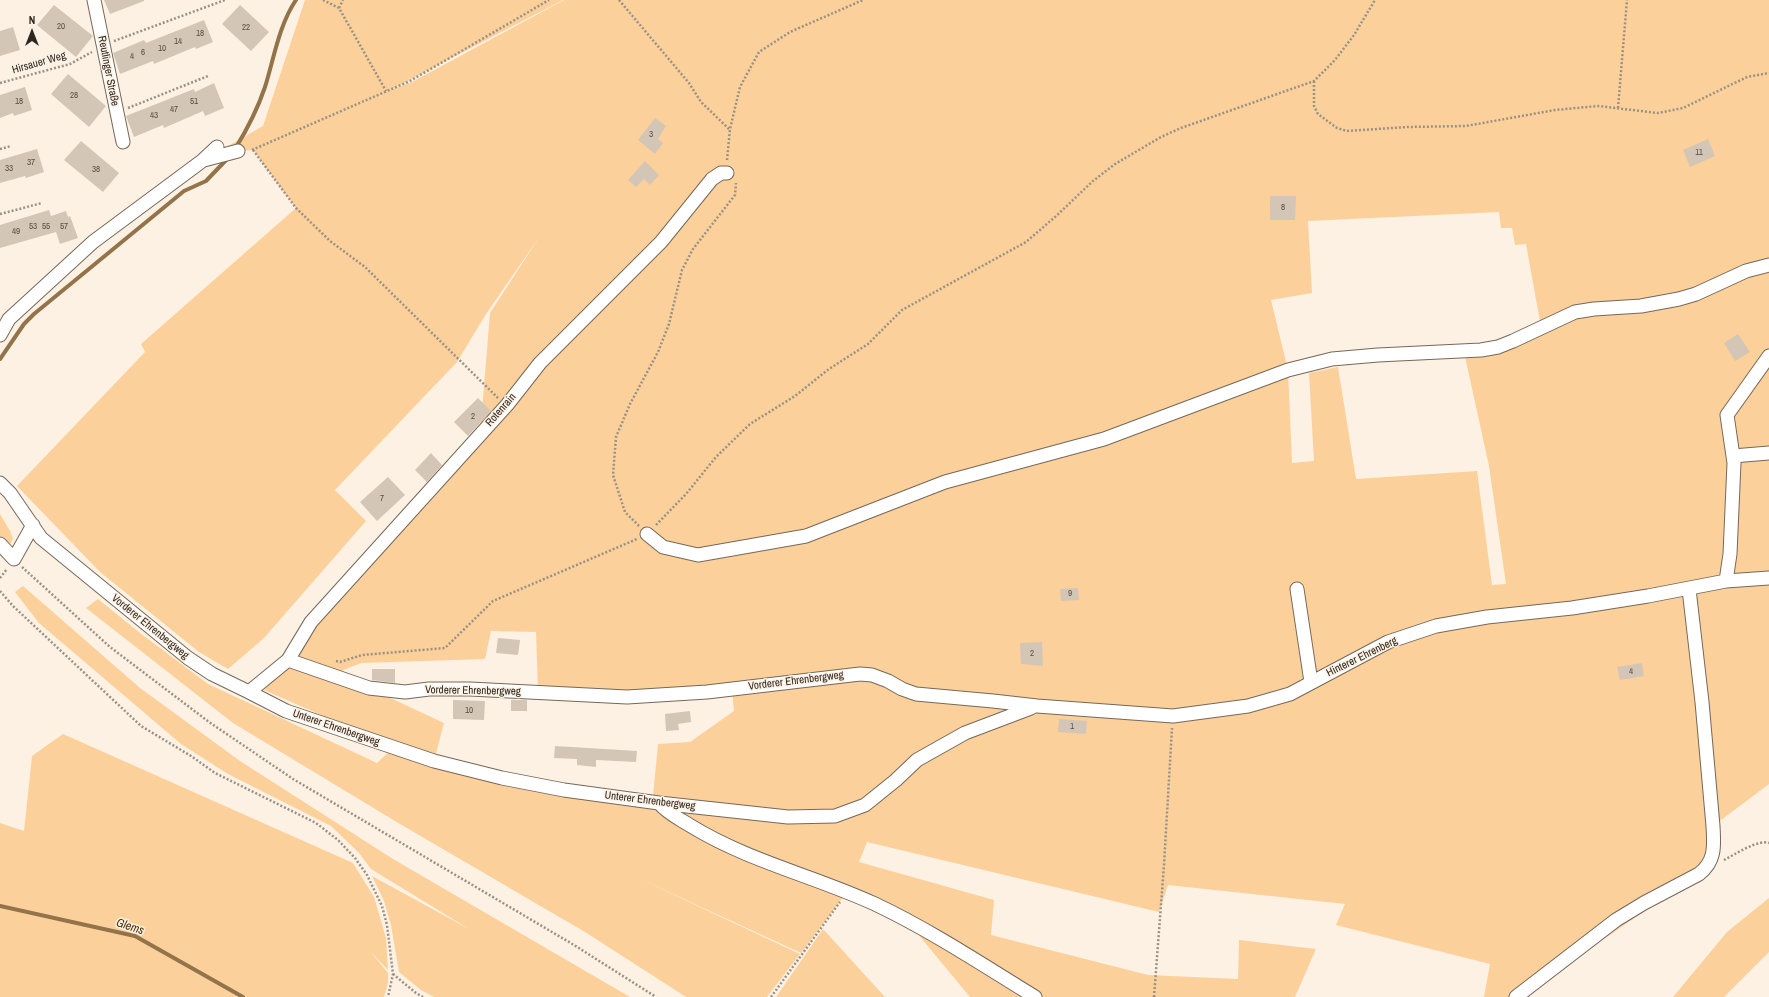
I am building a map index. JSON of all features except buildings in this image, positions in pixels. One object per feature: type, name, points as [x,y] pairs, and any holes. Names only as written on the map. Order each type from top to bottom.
[{"type":"street","name":"Reutlinger Straße","points":[[94,0],[123,142]]},
{"type":"street","points":[[0,335],[9,319],[93,242],[202,161],[217,147]]},
{"type":"street","points":[[202,161],[238,151]]},
{"type":"street","name":"Rotenrain","points":[[288,660],[311,622],[507,406],[540,363],[661,242],[712,179],[726,173]]},
{"type":"street","points":[[647,534],[663,547],[698,556],[806,536],[945,482],[1104,439],[1288,370],[1332,359],[1378,355],[1464,352],[1492,348],[1575,312],[1594,309],[1641,306],[1679,299],[1696,294],[1746,271],[1769,265]]},
{"type":"street","points":[[1726,581],[1730,554],[1734,463],[1727,415],[1769,356]]},
{"type":"street","points":[[1733,456],[1769,453]]},
{"type":"street","name":"Vorderer Ehrenbergweg","points":[[0,483],[10,493],[33,525],[40,538],[188,658],[212,674],[249,692]]},
{"type":"street","points":[[0,544],[14,559],[33,525]]},
{"type":"street","name":"Hinterer Ehrenberg","points":[[1037,706],[1173,716],[1248,706],[1290,694],[1388,642],[1436,626],[1487,617],[1572,608],[1689,589],[1726,581],[1769,578]]},
{"type":"street","points":[[1297,589],[1311,682]]},
{"type":"street","points":[[1516,997],[1616,920],[1644,903],[1688,881],[1707,868],[1712,858],[1714,843],[1713,826],[1702,702],[1689,589]]},
{"type":"street","points":[[249,692],[288,660]]},
{"type":"street","name":"Vorderer Ehrenbergweg","points":[[288,660],[369,688],[405,692],[429,689],[470,689],[627,697],[707,692],[860,674],[877,677],[916,694],[1037,706]]},
{"type":"street","name":"Unterer Ehrenbergweg","points":[[249,692],[286,711],[434,762],[502,778],[564,790],[659,803],[788,817],[835,816],[865,805],[896,780],[917,760],[965,733],[1037,706]]},
{"type":"street","points":[[659,803],[665,811],[713,840],[746,855],[847,892],[875,904],[961,951],[1035,997]]},
{"type":"path","name":"Hirsauer Weg","points":[[0,83],[70,64],[103,45],[225,0]]},
{"type":"path","points":[[323,0],[338,8],[386,91]]},
{"type":"path","points":[[338,8],[343,0]]},
{"type":"path","points":[[238,151],[253,150],[410,81],[549,0]]},
{"type":"path","points":[[619,0],[689,83],[701,102],[730,129]]},
{"type":"path","points":[[647,534],[625,512],[613,475],[616,437],[630,404],[658,352],[669,324],[682,270],[693,249],[735,195],[736,184],[734,177],[726,173],[730,129],[740,87],[759,52],[790,32],[863,0]]},
{"type":"path","points":[[333,661],[340,662],[362,655],[445,648],[493,601],[647,534],[686,494],[716,457],[750,424],[795,396],[829,369],[868,344],[902,310],[1026,242],[1055,218],[1093,181],[1115,164],[1161,137],[1181,128],[1314,81],[1335,60],[1354,35],[1376,0]]},
{"type":"path","points":[[1618,108],[1627,0]]},
{"type":"path","points":[[1314,81],[1314,106],[1318,114],[1337,128],[1347,131],[1407,127],[1466,126],[1555,110],[1598,106],[1658,113],[1683,108],[1747,77],[1769,73]]},
{"type":"path","points":[[116,112],[208,76]]},
{"type":"path","points":[[0,149],[11,146]]},
{"type":"path","points":[[253,150],[296,208],[330,240],[365,266],[507,406]]},
{"type":"path","points":[[0,214],[42,203]]},
{"type":"path","points":[[14,559],[110,647],[209,722],[293,779],[574,945],[656,997]]},
{"type":"path","points":[[0,591],[13,606],[141,726],[191,756],[215,773],[316,823],[338,840],[355,858],[366,875],[382,906],[387,925],[393,974],[388,997]]},
{"type":"path","points":[[1154,997],[1173,716]]},
{"type":"path","points":[[1707,868],[1757,843],[1769,843]]},
{"type":"path","points":[[771,997],[847,892]]},
{"type":"path","points":[[393,974],[423,997]]},
{"type":"shaded area","points":[[305,0],[563,0],[390,90],[412,82],[564,0],[1769,0],[1769,784],[1713,826],[1712,858],[1688,881],[1520,997],[1484,997],[1490,964],[1336,925],[1345,904],[1168,885],[1159,912],[867,842],[859,862],[994,900],[991,935],[1148,975],[1238,979],[1239,940],[1316,949],[1295,997],[970,997],[907,921],[847,892],[801,953],[636,877],[800,954],[767,997],[686,997],[585,932],[400,824],[233,723],[86,608],[98,599],[140,633],[208,684],[377,763],[394,747],[264,690],[285,666],[369,688],[444,723],[434,761],[502,778],[653,796],[658,744],[690,742],[734,711],[732,690],[627,697],[538,691],[536,632],[491,631],[485,659],[361,663],[336,673],[288,660],[299,640],[480,435],[490,313],[540,236],[486,314],[457,362],[335,490],[366,521],[264,638],[228,669],[199,652],[100,572],[17,486],[145,352],[141,344],[296,208],[253,150],[238,151],[202,161],[263,126]],"holes":[[[1499,212],[1501,228],[1512,228],[1515,245],[1526,244],[1541,327],[1464,352],[1489,466],[1506,584],[1492,585],[1477,471],[1356,479],[1338,367],[1309,373],[1314,461],[1292,463],[1288,370],[1271,300],[1312,293],[1308,221]]]},
{"type":"shaded area","points":[[0,514],[13,539],[9,546],[0,536]]},
{"type":"shaded area","points":[[23,586],[140,688],[240,761],[393,859],[630,997],[434,997],[421,990],[399,972],[391,925],[384,901],[372,876],[469,929],[371,869],[359,853],[331,826],[228,774],[181,744],[39,623],[15,592]]},
{"type":"shaded area","points":[[63,734],[353,863],[374,897],[386,938],[388,970],[370,951],[388,973],[388,983],[384,997],[0,997],[0,823],[24,831],[32,756]]},
{"type":"shaded area","points":[[1769,898],[1769,952],[1724,997],[1673,997],[1727,932]]},
{"type":"shaded area","points":[[823,929],[885,997],[776,997]]},
{"type":"waterway","points":[[235,149],[259,104],[281,31],[296,0]]},
{"type":"waterway","points":[[0,359],[24,324],[34,314],[184,191],[206,181],[229,157]]},
{"type":"waterway","name":"Glems","points":[[0,906],[135,936],[243,997]]}]
